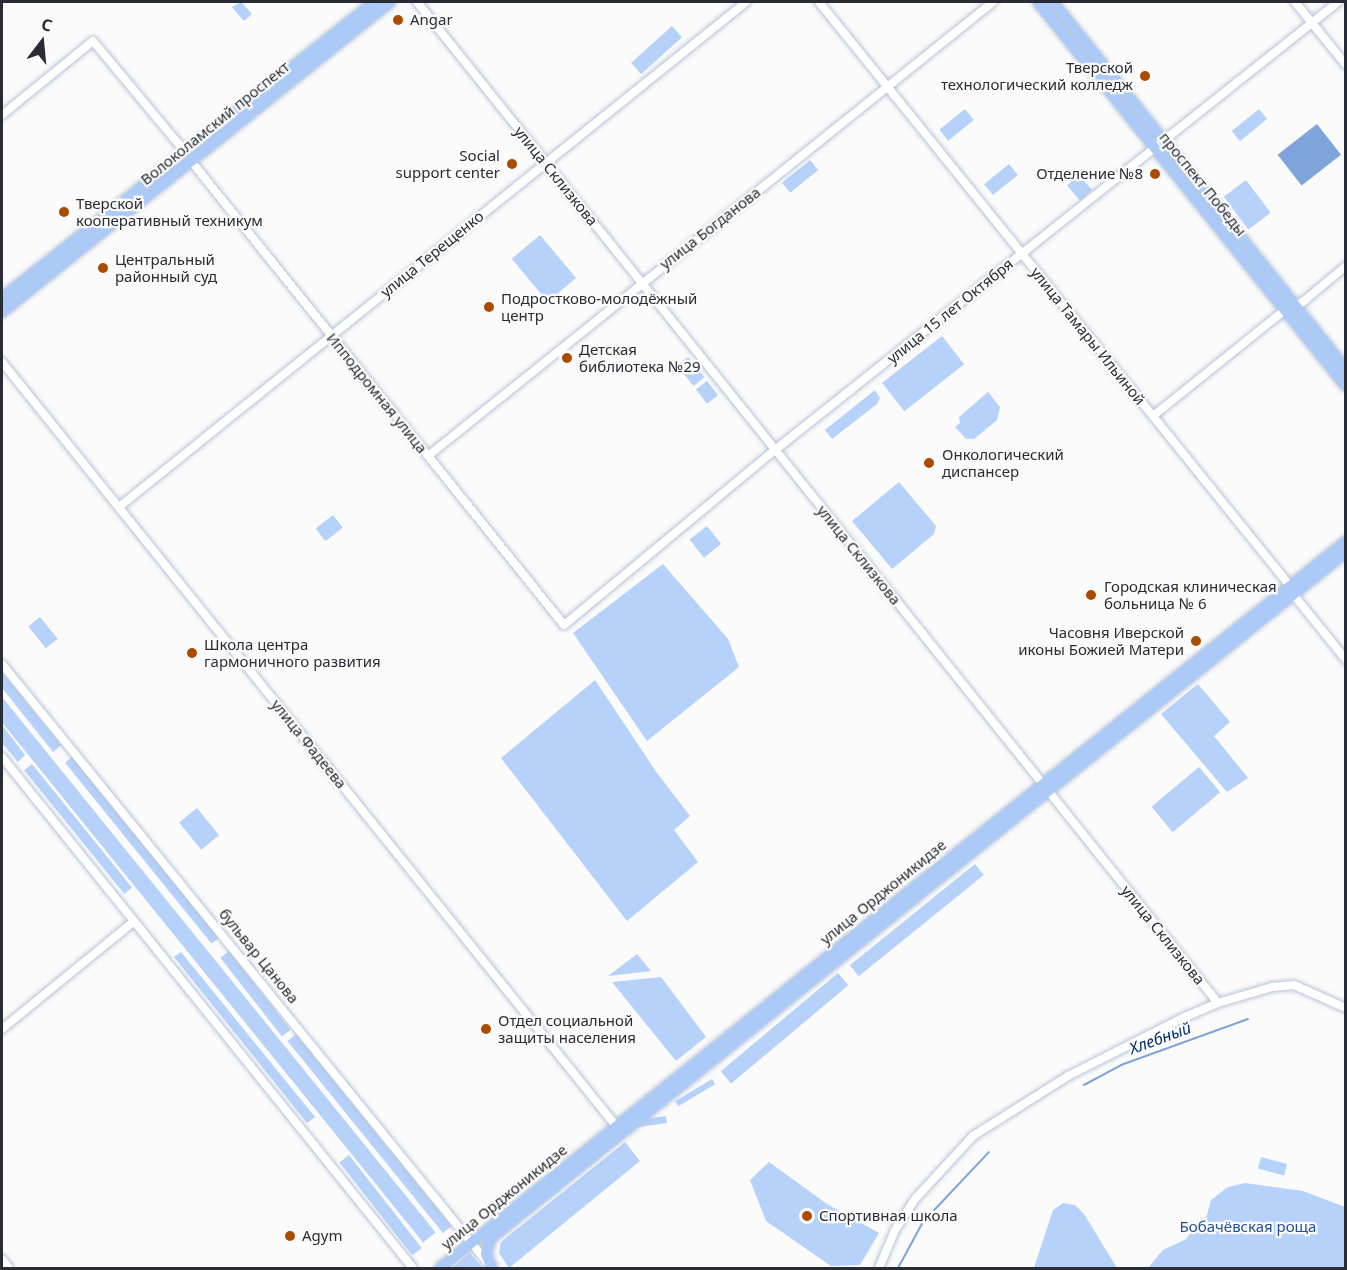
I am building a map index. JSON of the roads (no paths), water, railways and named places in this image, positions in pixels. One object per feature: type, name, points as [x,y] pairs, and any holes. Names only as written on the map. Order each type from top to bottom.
[{"type":"main road","name":"Волоколамский проспект","points":[[2,312],[374,2]]},
{"type":"main road","name":"Волоколамский проспект","points":[[2,298],[390,2]]},
{"type":"main road","name":"проспект Победы","points":[[1038,2],[1155,148],[1290,308],[1345,367]]},
{"type":"main road","name":"проспект Победы","points":[[1053,2],[1164,140],[1346,386]]},
{"type":"main road","name":"улица Орджоникидзе","points":[[439,1267],[1045,787],[1291,590],[1346,541]]},
{"type":"main road","name":"улица Орджоникидзе","points":[[1291,590],[1346,552]]},
{"type":"main road","name":"улица Орджоникидзе","points":[[490,1266],[486,1251],[491,1238],[716,1058],[1045,787]]},
{"type":"main road","points":[[716,1058],[719,1051],[718,1044]]},
{"type":"street","name":"улица Склизкова","points":[[417,2],[1218,1003]]},
{"type":"street","name":"улица Терещенко","points":[[119,507],[746,2]]},
{"type":"street","name":"улица Тамары Ильиной","points":[[819,2],[1153,416],[1346,660]]},
{"type":"street","name":"улица Богданова","points":[[428,456],[641,282],[993,2]]},
{"type":"street","points":[[1295,2],[1346,65]]},
{"type":"street","name":"улица 15 лет Октября","points":[[564,625],[775,450],[1338,2]]},
{"type":"street","name":"Ипподромная улица","points":[[2,114],[93,41],[564,625]]},
{"type":"street","points":[[1153,416],[1290,308],[1305,302],[1346,266]]},
{"type":"street","name":"улица Фадеева","points":[[2,362],[616,1126]]},
{"type":"street","name":"бульвар Цанова","points":[[2,664],[490,1266]]},
{"type":"street","points":[[2,757],[412,1269]]},
{"type":"street","points":[[2,1029],[134,921]]},
{"type":"street","points":[[879,1269],[895,1230],[916,1198],[973,1136],[1084,1066],[1218,1003],[1288,984],[1346,1008]]},
{"type":"street","points":[[404,1258],[420,1269]]},
{"type":"street","points":[[2,1259],[9,1269]]},
{"type":"waterway","name":"Хлебный","points":[[1084,1085],[1121,1065],[1248,1019]]},
{"type":"waterway","name":"Хлебный","points":[[898,1268],[923,1222],[989,1152]]},
{"type":"place","name":"Angar","points":[[398,20]]},
{"type":"place","name":"Тверской технологический колледж","points":[[1145,76]]},
{"type":"place","name":"Social support center","points":[[512,164]]},
{"type":"place","name":"Отделение №8","points":[[1155,174]]},
{"type":"place","name":"Тверской кооперативный техникум","points":[[64,212]]},
{"type":"place","name":"Центральный районный суд","points":[[103,268]]},
{"type":"place","name":"Подростково-молодёжный центр","points":[[489,307]]},
{"type":"place","name":"Детская библиотека №29","points":[[567,358]]},
{"type":"place","name":"Онкологический диспансер","points":[[929,463]]},
{"type":"place","name":"Городская клиническая больница № 6","points":[[1091,595]]},
{"type":"place","name":"Часовня Иверской иконы Божией Матери","points":[[1196,641]]},
{"type":"place","name":"Школа центра гармоничного развития","points":[[192,653]]},
{"type":"place","name":"Отдел социальной защиты населения","points":[[486,1029]]},
{"type":"place","name":"Спортивная школа","points":[[807,1216]]},
{"type":"place","name":"Agym","points":[[290,1236]]},
{"type":"park label","name":"Бобачёвская роща","points":[[1248,1227]]}]
